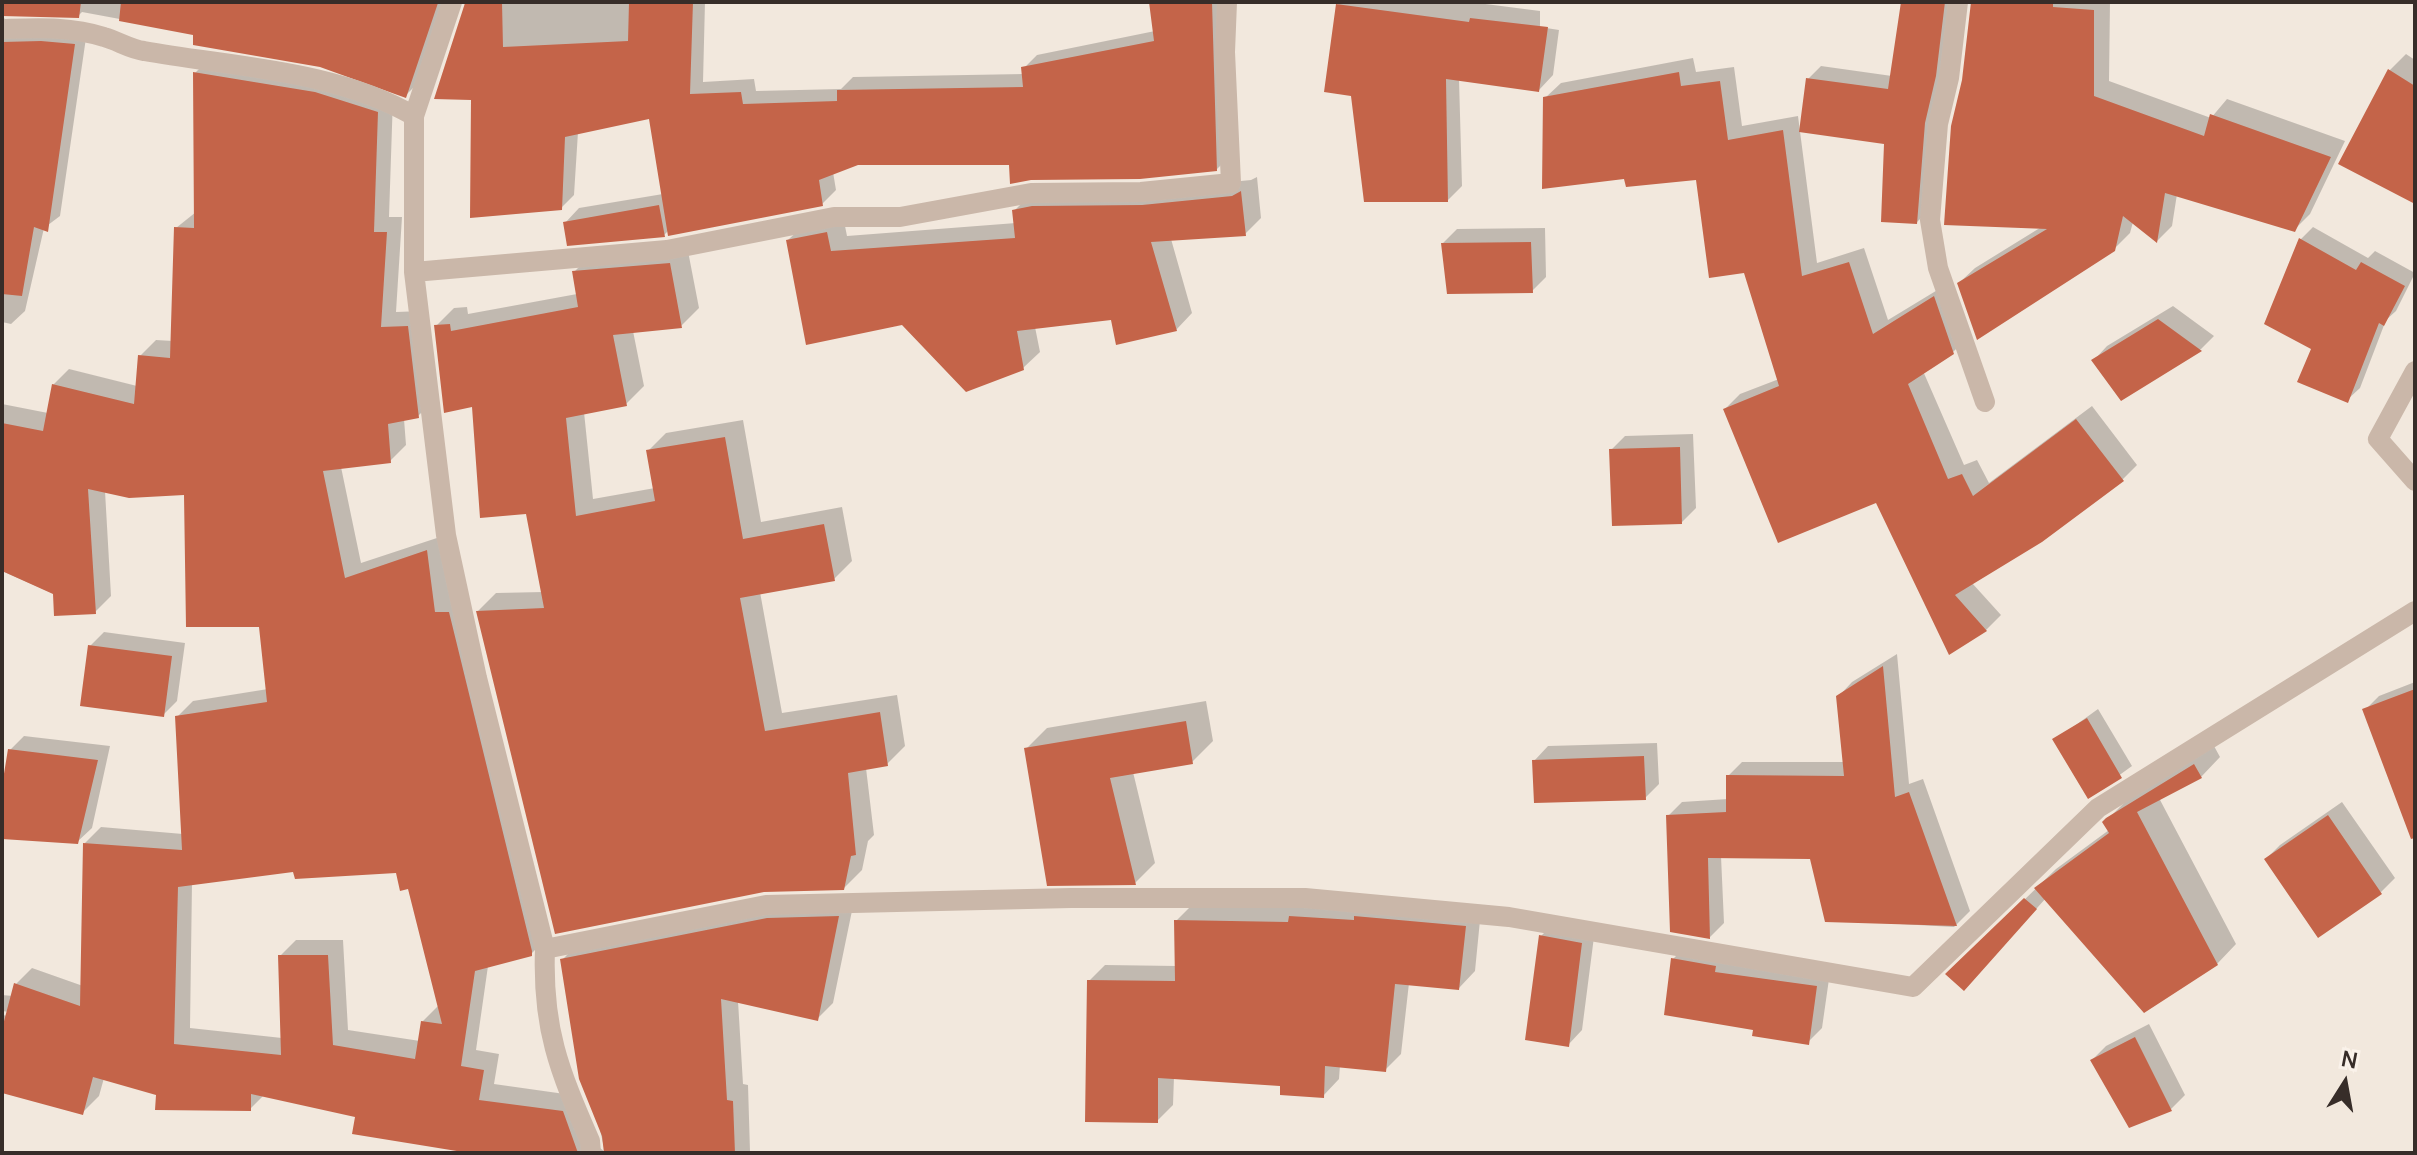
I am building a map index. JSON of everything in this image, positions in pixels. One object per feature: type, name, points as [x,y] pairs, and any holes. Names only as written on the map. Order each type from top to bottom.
[{"type":"street","points":[[452,2],[414,116],[414,272],[446,535],[477,678],[545,949],[544,988],[556,1063],[590,1141],[591,1153]]},
{"type":"street","points":[[414,272],[667,250],[834,217],[900,217],[1031,193],[1141,192],[1231,183],[1225,52],[1227,2]]},
{"type":"street","points":[[1958,2],[1949,78],[1938,124],[1930,220],[1938,268],[1985,402]]},
{"type":"street","points":[[2,29],[54,27],[103,36],[140,51],[208,60],[379,96],[414,116]]},
{"type":"street","points":[[2415,371],[2378,439],[2415,481]]},
{"type":"street","points":[[545,949],[766,905],[1071,898],[1305,898],[1509,917],[1913,987],[2098,808],[2415,611]]},
{"type":"building","points":[[2,2],[81,2],[79,18],[2,16]]},
{"type":"building","points":[[121,2],[438,3],[406,98],[320,67],[193,45],[193,35],[119,21]]},
{"type":"building","points":[[502,2],[503,47],[628,41],[629,2],[693,2],[690,94],[741,92],[743,104],[837,101],[837,90],[1023,87],[1021,67],[1154,41],[1149,2],[1212,2],[1217,171],[1140,179],[1031,180],[1010,184],[1009,165],[858,165],[819,180],[823,206],[668,236],[649,119],[565,137],[562,210],[470,218],[471,100],[434,99],[465,3]]},
{"type":"building","points":[[1901,2],[1945,2],[1936,76],[1925,123],[1917,224],[1881,222],[1884,144],[1799,132],[1806,78],[1888,89]]},
{"type":"building","points":[[1971,2],[2053,2],[2053,7],[2094,10],[2094,96],[2204,136],[2210,114],[2331,157],[2295,232],[2165,193],[2157,243],[2123,216],[2115,251],[1977,340],[1957,283],[2047,229],[1944,225],[1951,126],[1962,80]]},
{"type":"building","points":[[1336,4],[1469,22],[1470,18],[1548,27],[1539,92],[1446,79],[1448,202],[1364,202],[1351,96],[1324,92]]},
{"type":"building","points":[[2,42],[75,44],[48,232],[34,227],[22,296],[2,294]]},
{"type":"building","points":[[2388,69],[2415,86],[2415,204],[2338,164]]},
{"type":"building","points":[[193,72],[315,92],[378,112],[374,232],[387,232],[381,327],[408,326],[419,418],[388,424],[391,463],[323,471],[345,578],[427,550],[435,612],[449,612],[532,951],[532,956],[475,971],[461,1066],[484,1070],[479,1100],[563,1111],[578,1153],[469,1153],[352,1134],[355,1117],[251,1094],[251,1111],[155,1110],[156,1095],[93,1077],[83,1115],[2,1093],[2,1029],[14,983],[80,1006],[83,843],[182,850],[175,716],[267,702],[259,627],[186,627],[184,495],[129,498],[88,489],[96,614],[54,616],[53,594],[2,571],[2,423],[43,431],[52,384],[134,404],[138,355],[170,358],[174,227],[194,228]],"holes":[[[293,872],[295,879],[396,873],[400,891],[408,889],[442,1024],[421,1021],[415,1059],[333,1045],[328,955],[278,955],[281,1055],[174,1044],[178,887]]]},
{"type":"building","points":[[1679,72],[1681,86],[1720,81],[1728,140],[1783,130],[1802,276],[1849,262],[1873,334],[1934,296],[1954,354],[1908,384],[1948,479],[1962,474],[1973,496],[2076,419],[2124,481],[2042,542],[1955,595],[1987,631],[1949,655],[1876,503],[1778,543],[1723,409],[1779,386],[1744,273],[1709,278],[1696,180],[1626,187],[1624,179],[1542,189],[1543,97]]},
{"type":"building","points":[[1241,191],[1246,236],[1151,242],[1177,331],[1116,345],[1111,320],[1017,331],[1024,370],[966,392],[902,325],[806,345],[786,240],[827,232],[831,251],[1015,238],[1012,210],[1032,206],[1142,205],[1232,196]]},
{"type":"building","points":[[659,205],[665,237],[567,246],[563,222]]},
{"type":"building","points":[[2299,238],[2356,270],[2361,262],[2405,286],[2384,326],[2379,323],[2348,403],[2297,382],[2311,349],[2264,324]]},
{"type":"building","points":[[1531,242],[1533,293],[1447,294],[1441,243]]},
{"type":"building","points":[[670,263],[682,328],[613,335],[627,406],[566,418],[576,516],[655,501],[646,450],[725,437],[743,539],[824,524],[835,581],[740,598],[765,731],[880,712],[888,766],[848,773],[856,855],[851,856],[844,890],[764,892],[555,934],[476,611],[544,608],[526,514],[480,518],[472,407],[444,413],[434,325],[450,324],[451,331],[578,307],[572,271]]},
{"type":"building","points":[[2158,319],[2202,351],[2121,401],[2091,360]]},
{"type":"building","points":[[1680,447],[1682,524],[1612,526],[1609,449]]},
{"type":"building","points":[[88,645],[172,656],[164,717],[80,706]]},
{"type":"building","points":[[1883,666],[1895,797],[1909,792],[1957,926],[1825,922],[1810,859],[1708,858],[1710,939],[1670,932],[1666,815],[1726,812],[1726,775],[1844,776],[1836,696]]},
{"type":"building","points":[[2415,689],[2415,838],[2411,839],[2362,709]]},
{"type":"building","points":[[2087,718],[2122,778],[2088,799],[2052,739]]},
{"type":"building","points":[[1186,721],[1193,764],[1110,778],[1136,885],[1047,886],[1024,748]]},
{"type":"building","points":[[8,749],[98,760],[78,844],[2,839],[2,786]]},
{"type":"building","points":[[1644,756],[1646,800],[1534,803],[1532,760]]},
{"type":"building","points":[[2194,764],[2202,778],[2137,812],[2218,965],[2144,1013],[2034,888],[2109,833],[2102,822],[2106,818]]},
{"type":"building","points":[[2328,815],[2382,894],[2318,938],[2264,859]]},
{"type":"building","points":[[2024,898],[2037,909],[1964,991],[1945,974]]},
{"type":"building","points":[[839,916],[818,1021],[721,999],[727,1100],[733,1101],[735,1153],[604,1153],[602,1136],[579,1079],[560,959],[767,918]]},
{"type":"building","points":[[1289,916],[1354,920],[1354,916],[1466,926],[1459,990],[1395,984],[1386,1072],[1325,1066],[1324,1098],[1280,1095],[1280,1086],[1158,1078],[1158,1123],[1085,1122],[1087,980],[1175,981],[1174,920],[1288,922]]},
{"type":"building","points":[[1539,935],[1582,943],[1569,1047],[1525,1040]]},
{"type":"building","points":[[1671,958],[1716,966],[1715,972],[1817,986],[1809,1045],[1752,1036],[1753,1030],[1664,1015]]},
{"type":"building","points":[[2135,1037],[2172,1111],[2129,1128],[2090,1060]]}]
